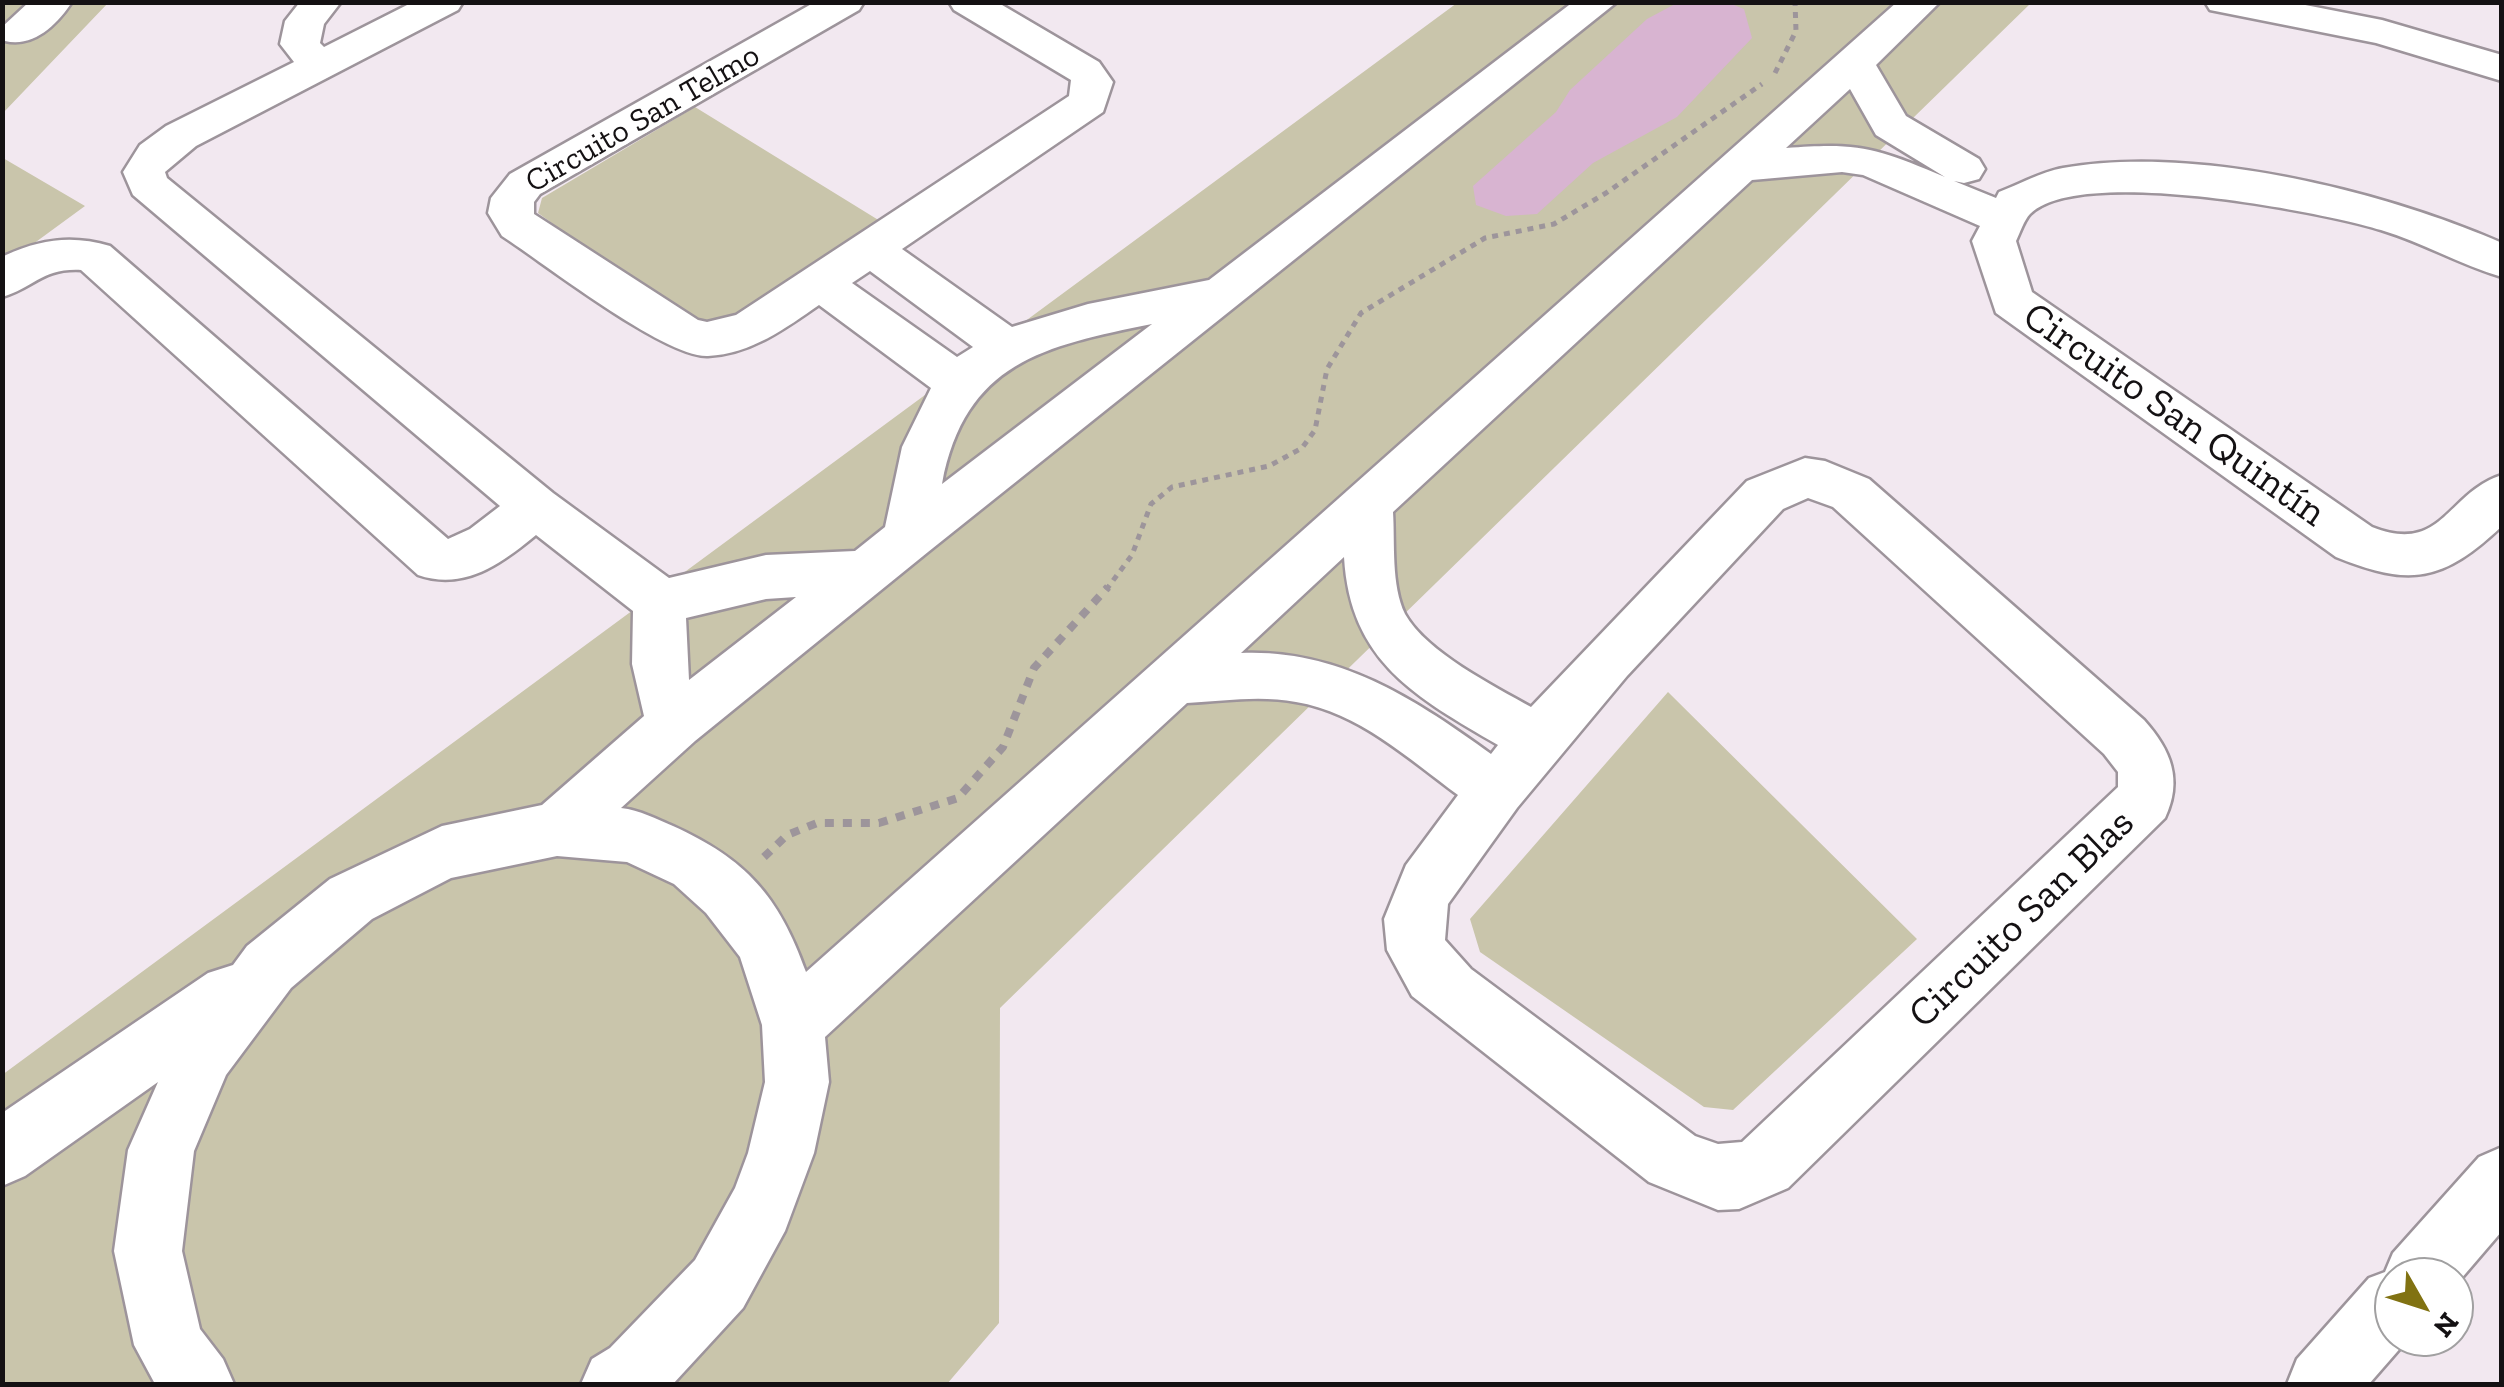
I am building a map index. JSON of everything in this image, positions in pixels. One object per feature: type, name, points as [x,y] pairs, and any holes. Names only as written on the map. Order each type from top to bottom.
[{"type":"street","points":[[19,32],[53,2]]},
{"type":"street","points":[[318,66],[300,44],[305,22],[322,2]]},
{"type":"street","points":[[444,2],[181,136],[156,155],[144,172],[148,185],[535,507],[660,602]]},
{"type":"street","name":"Circuito San Telmo","points":[[845,2],[525,184],[513,198],[510,212],[518,225],[686,334],[718,338],[750,329],[1080,110],[1094,92],[1093,82],[1085,72],[968,2]]},
{"type":"street","points":[[557,829],[675,724],[910,537],[1598,2]]},
{"type":"street","points":[[793,1024],[1920,2]]},
{"type":"street","points":[[2224,2],[2382,32],[2502,68]]},
{"type":"street","points":[[1855,63],[1891,124],[2011,207]]},
{"type":"street","points":[[1743,166],[1842,158],[1871,162],[2011,207],[2062,180],[2117,177],[2216,184],[2386,216],[2502,261]]},
{"type":"street","name":"Circuito San Quintín","points":[[2011,207],[1992,248],[1997,274],[2012,301],[2354,542],[2402,559],[2421,558],[2438,551],[2502,495]]},
{"type":"street","points":[[872,250],[1009,349]]},
{"type":"street","points":[[2,281],[32,261],[61,253],[94,257],[436,560],[449,562],[465,557],[535,507]]},
{"type":"street","points":[[821,283],[960,384]]},
{"type":"street","points":[[910,537],[922,458],[938,420],[960,384],[990,358],[1117,314],[1226,293]]},
{"type":"street","name":"Circuito San Blas","points":[[1804,478],[1825,481],[1851,494],[2124,738],[2144,761],[2150,779],[2145,800],[1765,1165],[1737,1180],[1704,1174],[1672,1159],[1448,990],[1424,967],[1413,924],[1419,899],[1495,789],[1765,494],[1804,478]]},
{"type":"street","points":[[1367,505],[1378,614],[1394,638],[1420,666],[1538,739]]},
{"type":"street","points":[[660,602],[766,577],[868,572]]},
{"type":"street","points":[[660,602],[657,652],[675,724]]},
{"type":"street","points":[[1174,680],[1293,677],[1332,686],[1365,700],[1495,789]]},
{"type":"street","points":[[2,1153],[270,966],[351,899],[442,853],[557,829],[632,836],[695,864],[728,893],[765,942],[793,1024],[797,1082],[762,1207],[719,1284],[636,1373],[617,1384]]},
{"type":"street","points":[[198,1384],[169,1344],[148,1252],[160,1150],[204,1052],[270,966]]},
{"type":"street","points":[[2435,1257],[2502,1180]]},
{"type":"street","points":[[2322,1384],[2374,1326]]},
{"type":"path","points":[[728,893],[787,835],[802,828],[817,823],[880,823],[958,798],[1004,746],[1034,668],[1090,611],[1132,555],[1150,504],[1172,487],[1269,466],[1302,448],[1315,430],[1327,369],[1361,312],[1485,238],[1554,224],[1606,193],[1771,78],[1784,60],[1796,30],[1795,2]]},
{"type":"shaded area","points":[[3,3],[108,3],[3,113]]},
{"type":"shaded area","points":[[1457,3],[2031,3],[1000,1008],[999,1323],[947,1384],[3,1384],[2,1075]]},
{"type":"shaded area","points":[[1677,3],[1729,3],[1744,9],[1752,38],[1677,117],[1593,163],[1537,214],[1506,216],[1476,205],[1473,186],[1556,112],[1570,90],[1647,19]]},
{"type":"shaded area","points":[[695,107],[880,221],[746,319],[695,327],[538,213],[542,198]]},
{"type":"shaded area","points":[[3,158],[85,206],[3,266]]},
{"type":"shaded area","points":[[1668,692],[1917,939],[1733,1110],[1704,1107],[1480,952],[1470,919]]}]
